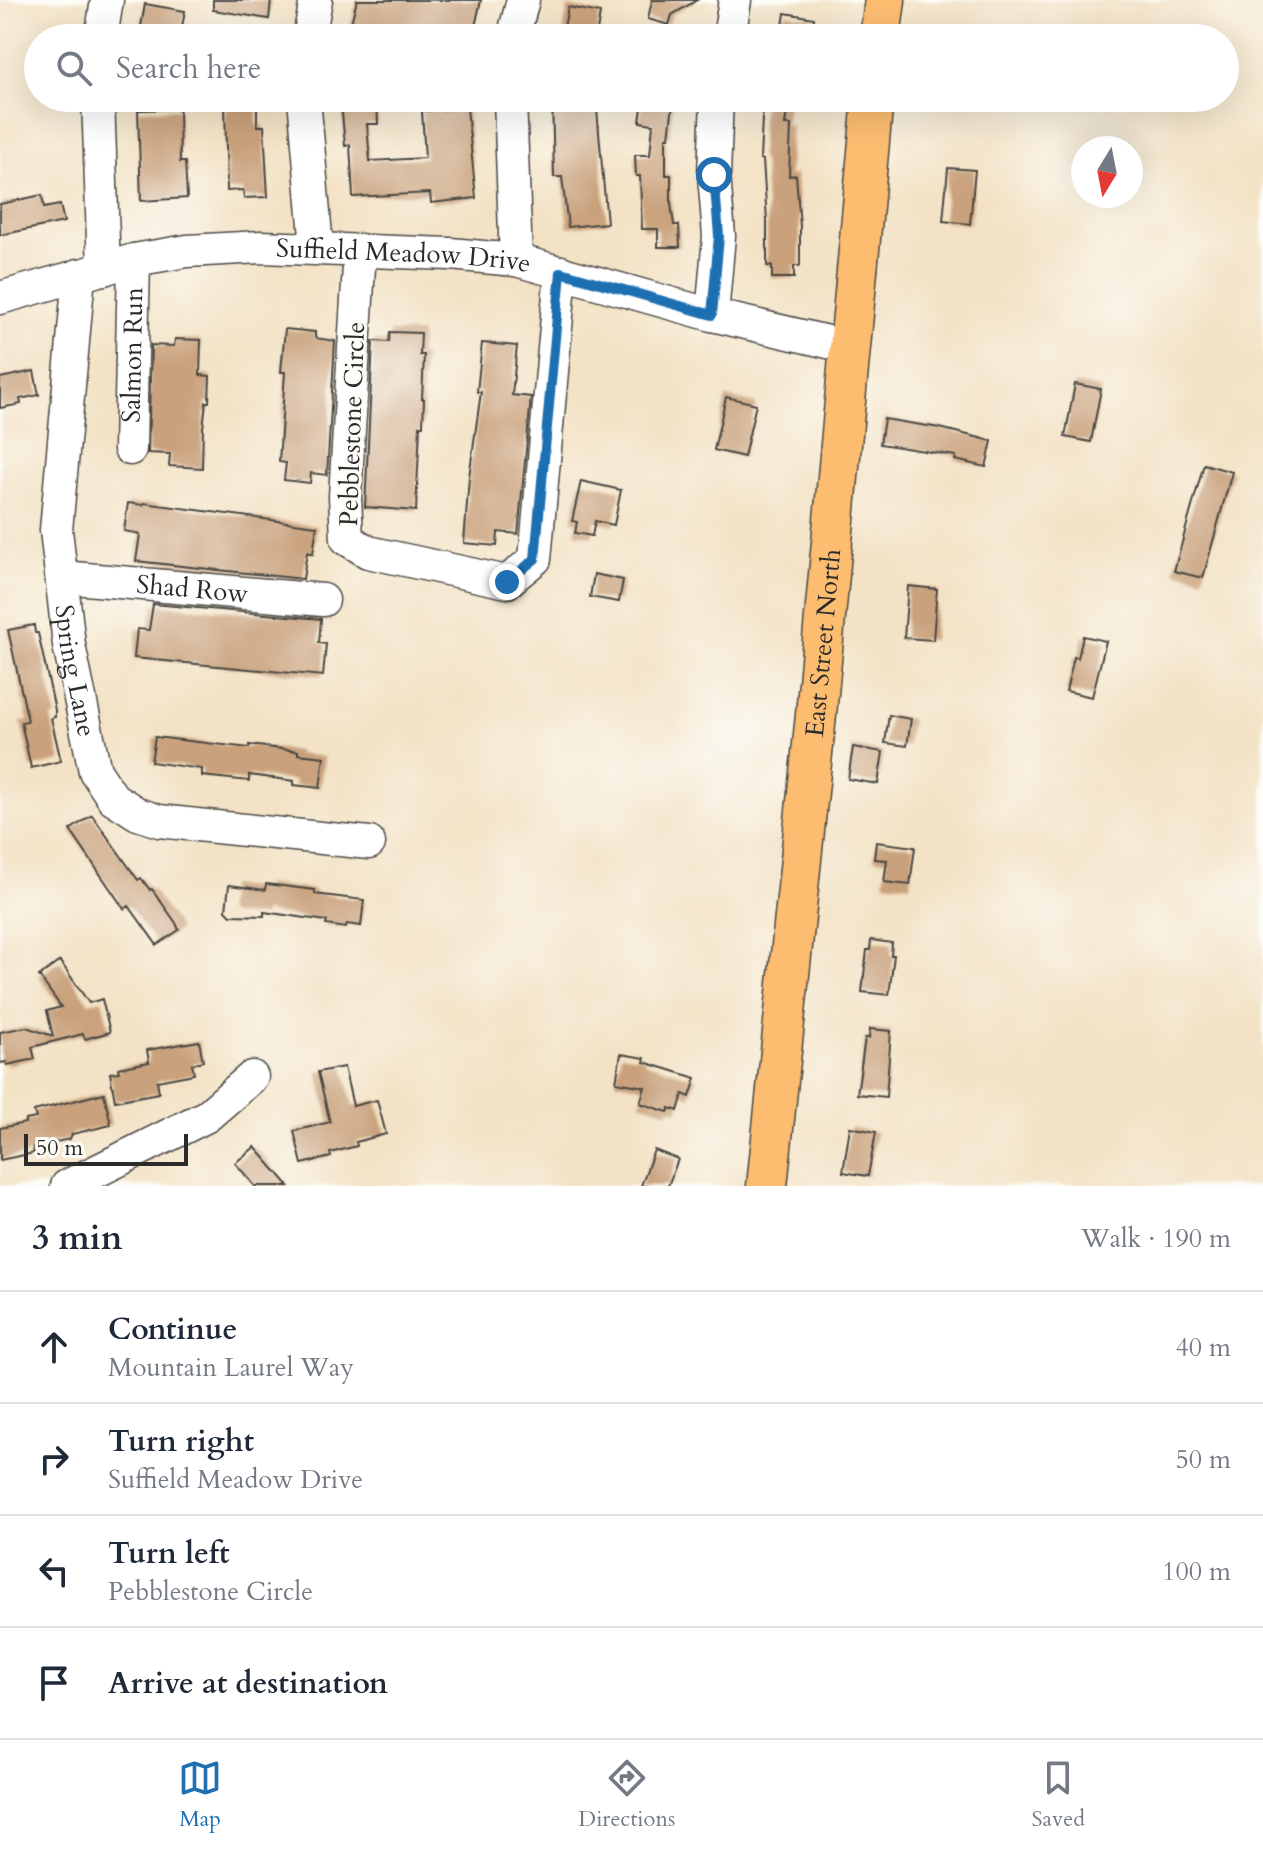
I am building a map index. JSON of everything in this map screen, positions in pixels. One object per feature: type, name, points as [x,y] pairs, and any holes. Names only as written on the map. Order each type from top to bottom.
[{"type":"main road","points":[[882,24],[885,0]]},
{"type":"main road","name":"East Street North","points":[[767,1186],[816,715],[872,112]]},
{"type":"street","points":[[103,24],[107,0]]},
{"type":"street","points":[[312,24],[316,0]]},
{"type":"street","points":[[517,24],[523,0]]},
{"type":"street","points":[[731,24],[735,0]]},
{"type":"street","points":[[99,112],[106,268]]},
{"type":"street","points":[[305,112],[317,248]]},
{"type":"street","points":[[511,112],[516,260]]},
{"type":"street","points":[[712,315],[719,236],[714,175],[716,112]]},
{"type":"street","name":"Suffield Meadow Drive","points":[[0,298],[106,268],[187,251],[261,247],[360,250],[516,260],[712,315],[849,347]]},
{"type":"street","name":"Pebblestone Circle","points":[[360,250],[345,496],[347,539],[368,552],[507,582],[535,559],[561,272]]},
{"type":"street","name":"Salmon Run","points":[[106,268],[130,449]]},
{"type":"street","name":"Spring Lane","points":[[106,268],[58,491],[56,530],[69,645],[95,771],[113,798],[138,814],[159,821],[369,843]]},
{"type":"street","name":"Shad Row","points":[[63,577],[323,600]]},
{"type":"street","points":[[67,1186],[207,1116],[252,1077]]},
{"type":"building","points":[[213,0],[271,0],[269,19],[213,10]]},
{"type":"building","points":[[357,0],[481,0],[476,24],[351,24]]},
{"type":"building","points":[[652,0],[697,0],[672,15],[669,24],[648,19]]},
{"type":"building","points":[[145,4],[185,11],[183,24],[141,24]]},
{"type":"building","points":[[568,7],[600,13],[598,24],[565,24]]},
{"type":"building","points":[[785,13],[814,18],[813,24],[783,24]]},
{"type":"building","points":[[138,112],[179,112],[180,162],[185,162],[187,198],[141,201]]},
{"type":"building","points":[[225,112],[257,112],[257,126],[264,126],[268,197],[244,198],[243,190],[227,191]]},
{"type":"building","points":[[342,112],[378,112],[378,124],[367,124],[370,161],[425,158],[422,112],[467,112],[476,198],[431,203],[430,193],[353,197],[350,145],[345,146]]},
{"type":"building","points":[[552,112],[597,112],[607,223],[568,227],[562,177],[554,177]]},
{"type":"building","points":[[641,112],[672,112],[669,137],[666,137],[666,175],[671,175],[671,204],[674,225],[679,225],[680,247],[658,247],[658,229],[642,229],[640,176],[636,176],[635,155],[650,155],[653,124],[640,122]]},
{"type":"building","points":[[762,112],[787,112],[785,125],[791,125],[789,176],[796,175],[800,226],[800,266],[794,266],[794,278],[772,278],[772,266],[767,266],[767,221],[763,160],[760,159]]},
{"type":"building","points":[[948,168],[975,170],[970,224],[943,221]]},
{"type":"building","points":[[42,195],[44,208],[60,205],[64,222],[0,235],[0,204]]},
{"type":"building","points":[[285,329],[315,332],[315,338],[335,341],[327,475],[311,473],[310,483],[284,480],[286,463],[279,462]]},
{"type":"building","points":[[390,332],[421,333],[424,399],[416,511],[365,507],[373,341],[389,342]]},
{"type":"building","points":[[175,339],[201,340],[200,375],[210,376],[209,402],[206,402],[203,428],[202,468],[169,466],[170,454],[148,453],[151,345],[174,346]]},
{"type":"building","points":[[482,343],[517,346],[512,395],[531,397],[518,534],[498,532],[497,546],[464,543],[469,477],[481,392],[477,392]]},
{"type":"building","points":[[34,371],[39,395],[20,399],[21,404],[0,408],[0,378]]},
{"type":"building","points":[[1075,384],[1101,389],[1091,442],[1065,437]]},
{"type":"building","points":[[726,397],[756,404],[744,457],[714,450]]},
{"type":"building","points":[[884,419],[992,441],[986,467],[955,460],[956,456],[880,444]]},
{"type":"building","points":[[1204,464],[1232,472],[1203,578],[1174,571]]},
{"type":"building","points":[[581,481],[621,490],[614,525],[595,521],[592,536],[575,533],[577,522],[572,521]]},
{"type":"building","points":[[128,503],[317,526],[313,554],[307,552],[303,579],[136,561],[140,534],[124,531]]},
{"type":"building","points":[[594,574],[623,580],[619,602],[590,597]]},
{"type":"building","points":[[908,586],[937,589],[933,640],[904,638]]},
{"type":"building","points":[[153,604],[321,619],[319,643],[326,644],[323,676],[134,658],[137,629],[149,630]]},
{"type":"building","points":[[34,625],[55,710],[55,717],[51,718],[61,761],[31,768],[21,722],[28,721],[8,630]]},
{"type":"building","points":[[1083,636],[1106,641],[1092,697],[1066,691]]},
{"type":"building","points":[[889,715],[911,719],[907,746],[885,743]]},
{"type":"building","points":[[155,737],[249,748],[249,745],[324,757],[320,788],[249,775],[249,781],[202,776],[202,769],[151,762]]},
{"type":"building","points":[[853,747],[883,752],[878,784],[848,779]]},
{"type":"building","points":[[92,815],[138,880],[141,878],[152,889],[176,923],[179,930],[157,945],[129,906],[124,909],[70,830]]},
{"type":"building","points":[[876,842],[915,847],[910,885],[884,882],[887,860],[874,859]]},
{"type":"building","points":[[266,884],[364,900],[361,926],[347,924],[346,928],[326,925],[327,921],[264,912],[264,916],[231,915],[226,910],[229,885],[265,890]]},
{"type":"building","points":[[871,940],[892,943],[891,955],[894,955],[889,995],[862,992]]},
{"type":"building","points":[[60,961],[89,1003],[102,999],[110,1032],[85,1039],[83,1034],[32,1047],[35,1059],[7,1065],[6,1062],[0,1063],[0,1032],[26,1027],[53,1036],[47,1011],[61,1007],[39,976]]},
{"type":"building","points":[[870,1029],[891,1031],[886,1097],[857,1094],[865,1038],[869,1038]]},
{"type":"building","points":[[199,1041],[203,1061],[192,1064],[194,1074],[157,1081],[159,1093],[115,1101],[110,1073],[119,1072],[118,1068],[149,1062],[147,1050]]},
{"type":"building","points":[[621,1054],[645,1058],[644,1062],[696,1078],[690,1097],[683,1094],[678,1111],[670,1108],[668,1112],[640,1103],[645,1087],[616,1082]]},
{"type":"building","points":[[344,1067],[353,1106],[377,1100],[386,1134],[356,1142],[357,1146],[330,1153],[331,1157],[302,1164],[294,1131],[330,1122],[318,1072]]},
{"type":"building","points":[[104,1093],[111,1125],[33,1147],[34,1153],[0,1160],[0,1128],[36,1118],[34,1111]]},
{"type":"building","points":[[850,1127],[876,1132],[868,1176],[843,1172]]},
{"type":"building","points":[[255,1147],[289,1186],[255,1186],[235,1163]]},
{"type":"building","points":[[654,1150],[678,1159],[668,1186],[641,1186]]},
{"type":"route","points":[[507,582],[535,559],[561,272],[712,315],[719,236],[714,175]]}]
